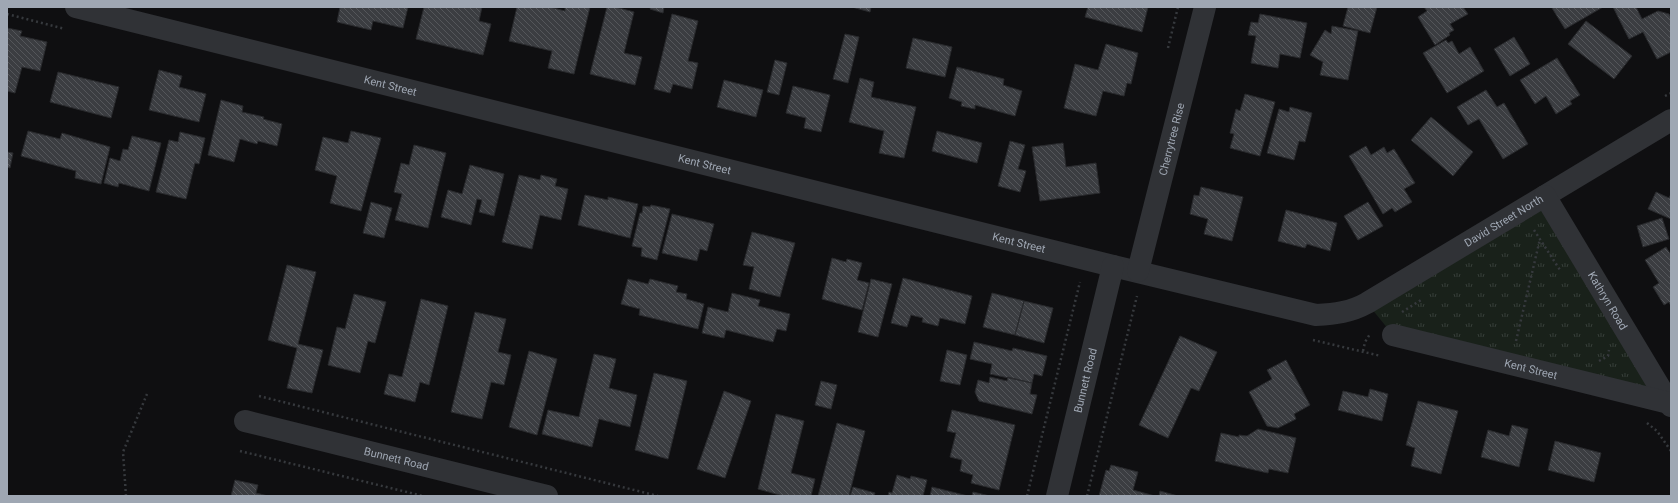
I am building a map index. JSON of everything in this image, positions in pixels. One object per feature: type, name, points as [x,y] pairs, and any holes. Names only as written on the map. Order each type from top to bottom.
[{"type":"street","name":"Kent Street","points":[[76,7],[1297,311],[1316,314],[1334,314]]},
{"type":"street","name":"Cherrytree Rise","points":[[1138,272],[1205,7]]},
{"type":"street","name":"David Street North","points":[[1334,314],[1357,308],[1368,303],[1671,120]]},
{"type":"street","name":"Kathryn Road","points":[[1545,196],[1670,404]]},
{"type":"street","name":"Bunnett Road","points":[[1058,496],[1113,266]]},
{"type":"street","name":"Kent Street","points":[[1393,335],[1670,404]]},
{"type":"street","name":"Bunnett Road","points":[[245,421],[547,496]]},
{"type":"path","points":[[1534,230],[1561,272]]},
{"type":"path","points":[[1516,341],[1540,240]]},
{"type":"path","points":[[1027,496],[1080,282]]},
{"type":"path","points":[[1087,496],[1137,296]]},
{"type":"path","points":[[1401,313],[1409,314]]},
{"type":"path","points":[[1508,339],[1523,343]]},
{"type":"path","points":[[1594,361],[1604,360],[1608,356],[1610,352],[1609,345]]},
{"type":"path","points":[[126,496],[123,452],[147,394]]},
{"type":"path","points":[[259,396],[658,496]]},
{"type":"path","points":[[240,451],[423,496]]},
{"type":"green space","points":[[1545,196],[1669,403],[1393,335],[1367,303]]},
{"type":"building","points":[[340,7],[408,7],[403,28],[373,21],[371,30],[337,22]]},
{"type":"building","points":[[424,7],[482,7],[479,21],[491,24],[483,55],[416,39]]},
{"type":"building","points":[[517,7],[550,7],[565,11],[565,7],[590,7],[574,74],[548,68],[552,51],[509,41]]},
{"type":"building","points":[[607,7],[615,7],[634,12],[624,53],[642,57],[635,85],[590,74]]},
{"type":"building","points":[[651,7],[664,7],[663,13],[650,9]]},
{"type":"building","points":[[852,7],[871,7],[870,12]]},
{"type":"building","points":[[1088,7],[1148,7],[1142,32],[1085,17]]},
{"type":"building","points":[[1348,7],[1377,7],[1370,33],[1343,26]]},
{"type":"building","points":[[1424,7],[1463,7],[1468,14],[1450,24],[1454,30],[1449,33],[1450,35],[1435,45],[1418,17],[1427,11]]},
{"type":"building","points":[[1603,7],[1565,29],[1552,8]]},
{"type":"building","points":[[1613,7],[1636,7],[1642,19],[1658,11],[1669,14],[1671,18],[1671,52],[1657,59],[1643,32],[1629,39]]},
{"type":"building","points":[[672,14],[698,21],[688,61],[698,63],[692,89],[673,84],[670,93],[654,89]]},
{"type":"building","points":[[1260,14],[1307,23],[1300,58],[1280,54],[1278,68],[1251,63],[1256,36],[1248,35],[1251,22],[1258,23]]},
{"type":"building","points":[[1586,21],[1632,56],[1614,79],[1568,44]]},
{"type":"building","points":[[1332,26],[1358,31],[1348,80],[1320,75],[1323,62],[1310,55],[1325,30],[1331,34]]},
{"type":"building","points":[[7,28],[22,31],[20,36],[47,42],[40,71],[22,67],[15,93],[7,91]]},
{"type":"building","points":[[845,34],[859,37],[848,83],[833,79]]},
{"type":"building","points":[[1514,37],[1530,64],[1510,76],[1494,49]]},
{"type":"building","points":[[913,38],[952,47],[945,77],[906,68]]},
{"type":"building","points":[[1446,40],[1448,43],[1452,41],[1459,54],[1470,47],[1484,71],[1447,93],[1423,53]]},
{"type":"building","points":[[1106,44],[1138,53],[1131,84],[1127,83],[1124,96],[1103,91],[1096,116],[1064,108],[1075,64],[1098,70]]},
{"type":"building","points":[[1557,58],[1580,95],[1570,101],[1572,104],[1556,114],[1546,96],[1535,104],[1520,80]]},
{"type":"building","points":[[775,60],[787,63],[779,95],[767,92]]},
{"type":"building","points":[[957,67],[1004,79],[1003,85],[1022,91],[1015,116],[975,105],[975,109],[961,106],[962,102],[949,98]]},
{"type":"building","points":[[159,70],[182,76],[179,87],[206,94],[199,122],[149,110]]},
{"type":"building","points":[[58,72],[119,87],[111,118],[50,102]]},
{"type":"building","points":[[860,78],[874,82],[871,97],[916,107],[904,158],[879,153],[884,131],[849,122]]},
{"type":"building","points":[[724,80],[763,90],[756,117],[717,107]]},
{"type":"building","points":[[793,86],[830,95],[821,132],[804,128],[806,118],[786,113]]},
{"type":"building","points":[[1486,90],[1497,107],[1504,103],[1528,144],[1503,159],[1479,119],[1468,125],[1457,107]]},
{"type":"building","points":[[1245,94],[1275,102],[1260,156],[1230,148],[1234,134],[1230,133],[1236,109],[1240,111]]},
{"type":"building","points":[[221,100],[243,106],[242,112],[264,117],[263,119],[282,124],[277,146],[258,141],[257,144],[240,139],[234,162],[208,155]]},
{"type":"building","points":[[1290,107],[1312,113],[1305,142],[1299,141],[1294,160],[1267,153],[1279,109],[1289,112]]},
{"type":"building","points":[[1431,117],[1473,152],[1453,176],[1411,140]]},
{"type":"building","points":[[28,131],[60,139],[62,133],[110,147],[101,184],[75,178],[76,171],[21,156]]},
{"type":"building","points":[[351,131],[381,138],[361,211],[330,203],[337,176],[315,170],[323,137],[348,143]]},
{"type":"building","points":[[937,131],[982,143],[977,163],[932,151]]},
{"type":"building","points":[[180,132],[205,138],[199,164],[195,163],[186,199],[156,192],[169,140],[178,142]]},
{"type":"building","points":[[132,136],[161,143],[149,191],[119,183],[118,187],[104,183],[110,158],[120,161],[123,149],[128,150]]},
{"type":"building","points":[[1010,141],[1025,145],[1018,169],[1026,171],[1020,192],[998,186]]},
{"type":"building","points":[[1063,143],[1066,167],[1096,163],[1100,193],[1040,201],[1032,147]]},
{"type":"building","points":[[414,145],[446,153],[428,228],[395,220],[402,194],[394,192],[401,163],[409,165]]},
{"type":"building","points":[[1366,146],[1371,155],[1384,147],[1387,153],[1394,149],[1415,183],[1404,189],[1412,202],[1395,212],[1392,208],[1383,214],[1349,156]]},
{"type":"building","points":[[7,152],[13,153],[10,168],[7,167]]},
{"type":"building","points":[[470,165],[504,174],[494,216],[479,212],[482,200],[477,199],[471,225],[441,217],[448,190],[462,194]]},
{"type":"building","points":[[519,175],[540,180],[541,175],[557,179],[555,186],[568,189],[561,220],[540,215],[532,249],[502,242]]},
{"type":"building","points":[[1201,187],[1243,197],[1232,241],[1204,234],[1208,219],[1190,214],[1194,195],[1199,196]]},
{"type":"building","points":[[1656,192],[1669,198],[1671,194],[1671,219],[1648,209]]},
{"type":"building","points":[[585,195],[608,200],[608,197],[638,204],[630,238],[578,225]]},
{"type":"building","points":[[371,202],[392,208],[384,238],[363,233]]},
{"type":"building","points":[[1368,202],[1383,226],[1358,240],[1344,216]]},
{"type":"building","points":[[651,205],[670,209],[657,260],[641,256],[642,248],[632,246],[643,206],[650,207]]},
{"type":"building","points":[[1286,210],[1337,223],[1330,251],[1307,244],[1305,248],[1278,241]]},
{"type":"building","points":[[672,214],[714,224],[707,251],[700,249],[697,261],[662,253]]},
{"type":"building","points":[[1662,218],[1669,239],[1643,247],[1637,226]]},
{"type":"building","points":[[752,232],[795,243],[780,297],[749,289],[754,267],[743,265]]},
{"type":"building","points":[[1666,247],[1671,255],[1671,306],[1669,302],[1664,305],[1653,287],[1659,283],[1645,260]]},
{"type":"building","points":[[832,258],[846,262],[847,259],[862,263],[857,280],[869,283],[862,310],[822,299]]},
{"type":"building","points":[[287,265],[316,272],[298,344],[323,350],[312,393],[287,388],[297,348],[268,340]]},
{"type":"building","points":[[903,278],[972,296],[965,324],[940,318],[938,326],[922,322],[923,318],[911,315],[907,327],[891,323]]},
{"type":"building","points":[[628,279],[648,284],[650,279],[678,286],[676,292],[687,294],[686,299],[704,304],[698,329],[639,315],[640,309],[621,304]]},
{"type":"building","points":[[871,279],[892,284],[878,337],[858,332]]},
{"type":"building","points":[[732,293],[760,300],[758,306],[790,314],[786,331],[777,329],[773,342],[726,330],[724,338],[702,333],[708,307],[728,312]]},
{"type":"building","points":[[992,293],[1024,301],[1015,335],[983,327]]},
{"type":"building","points":[[354,294],[386,302],[375,343],[368,341],[360,373],[328,365],[337,327],[345,329]]},
{"type":"building","points":[[421,299],[448,306],[429,385],[420,382],[415,402],[384,394],[389,374],[402,377]]},
{"type":"building","points":[[1024,301],[1053,308],[1044,343],[1015,335]]},
{"type":"building","points":[[475,312],[506,319],[498,352],[511,355],[504,385],[491,382],[482,419],[451,412]]},
{"type":"building","points":[[1180,336],[1217,352],[1199,391],[1191,388],[1168,438],[1139,425]]},
{"type":"building","points":[[974,342],[1012,351],[1013,348],[1047,356],[1042,376],[1034,374],[1032,383],[990,374],[992,364],[970,359]]},
{"type":"building","points":[[947,350],[967,355],[960,385],[940,381]]},
{"type":"building","points":[[529,351],[557,359],[537,435],[509,427]]},
{"type":"building","points":[[594,354],[616,359],[609,388],[637,395],[630,427],[599,419],[592,447],[542,434],[548,410],[579,417]]},
{"type":"building","points":[[1286,360],[1310,405],[1294,414],[1296,419],[1278,428],[1267,426],[1249,392],[1272,379],[1267,370]]},
{"type":"building","points":[[654,373],[687,381],[668,459],[635,450]]},
{"type":"building","points":[[990,377],[1007,381],[1008,377],[1032,383],[1030,394],[1037,395],[1032,414],[979,401],[975,392],[978,380],[989,383]]},
{"type":"building","points":[[821,381],[837,385],[831,409],[815,405]]},
{"type":"building","points":[[1370,389],[1388,394],[1382,421],[1338,410],[1343,391],[1368,397]]},
{"type":"building","points":[[724,391],[751,401],[725,478],[697,469]]},
{"type":"building","points":[[1418,401],[1458,411],[1441,474],[1411,466],[1415,448],[1406,445]]},
{"type":"building","points":[[952,410],[1015,425],[999,490],[971,483],[973,475],[960,471],[962,460],[950,457],[956,433],[947,431]]},
{"type":"building","points":[[776,414],[804,421],[791,473],[815,479],[811,496],[783,496],[758,489]]},
{"type":"building","points":[[837,423],[865,431],[849,496],[818,496]]},
{"type":"building","points":[[1512,425],[1528,429],[1519,467],[1481,457],[1488,430],[1509,436]]},
{"type":"building","points":[[1258,429],[1296,438],[1288,473],[1269,469],[1268,473],[1215,461],[1221,433],[1239,437],[1239,435],[1247,436]]},
{"type":"building","points":[[1555,441],[1601,453],[1594,482],[1548,470]]},
{"type":"building","points":[[1111,465],[1138,472],[1133,490],[1155,496],[1099,496],[1106,470],[1109,471]]},
{"type":"building","points":[[897,475],[910,479],[911,476],[927,480],[923,496],[888,496],[889,492],[892,493]]},
{"type":"building","points":[[235,480],[258,485],[256,493],[268,496],[231,496]]},
{"type":"building","points":[[853,487],[875,493],[874,496],[850,496]]},
{"type":"building","points":[[932,487],[968,496],[930,496]]},
{"type":"building","points":[[1160,491],[1178,496],[1159,496]]},
{"type":"building","points":[[973,492],[990,496],[972,496]]}]
